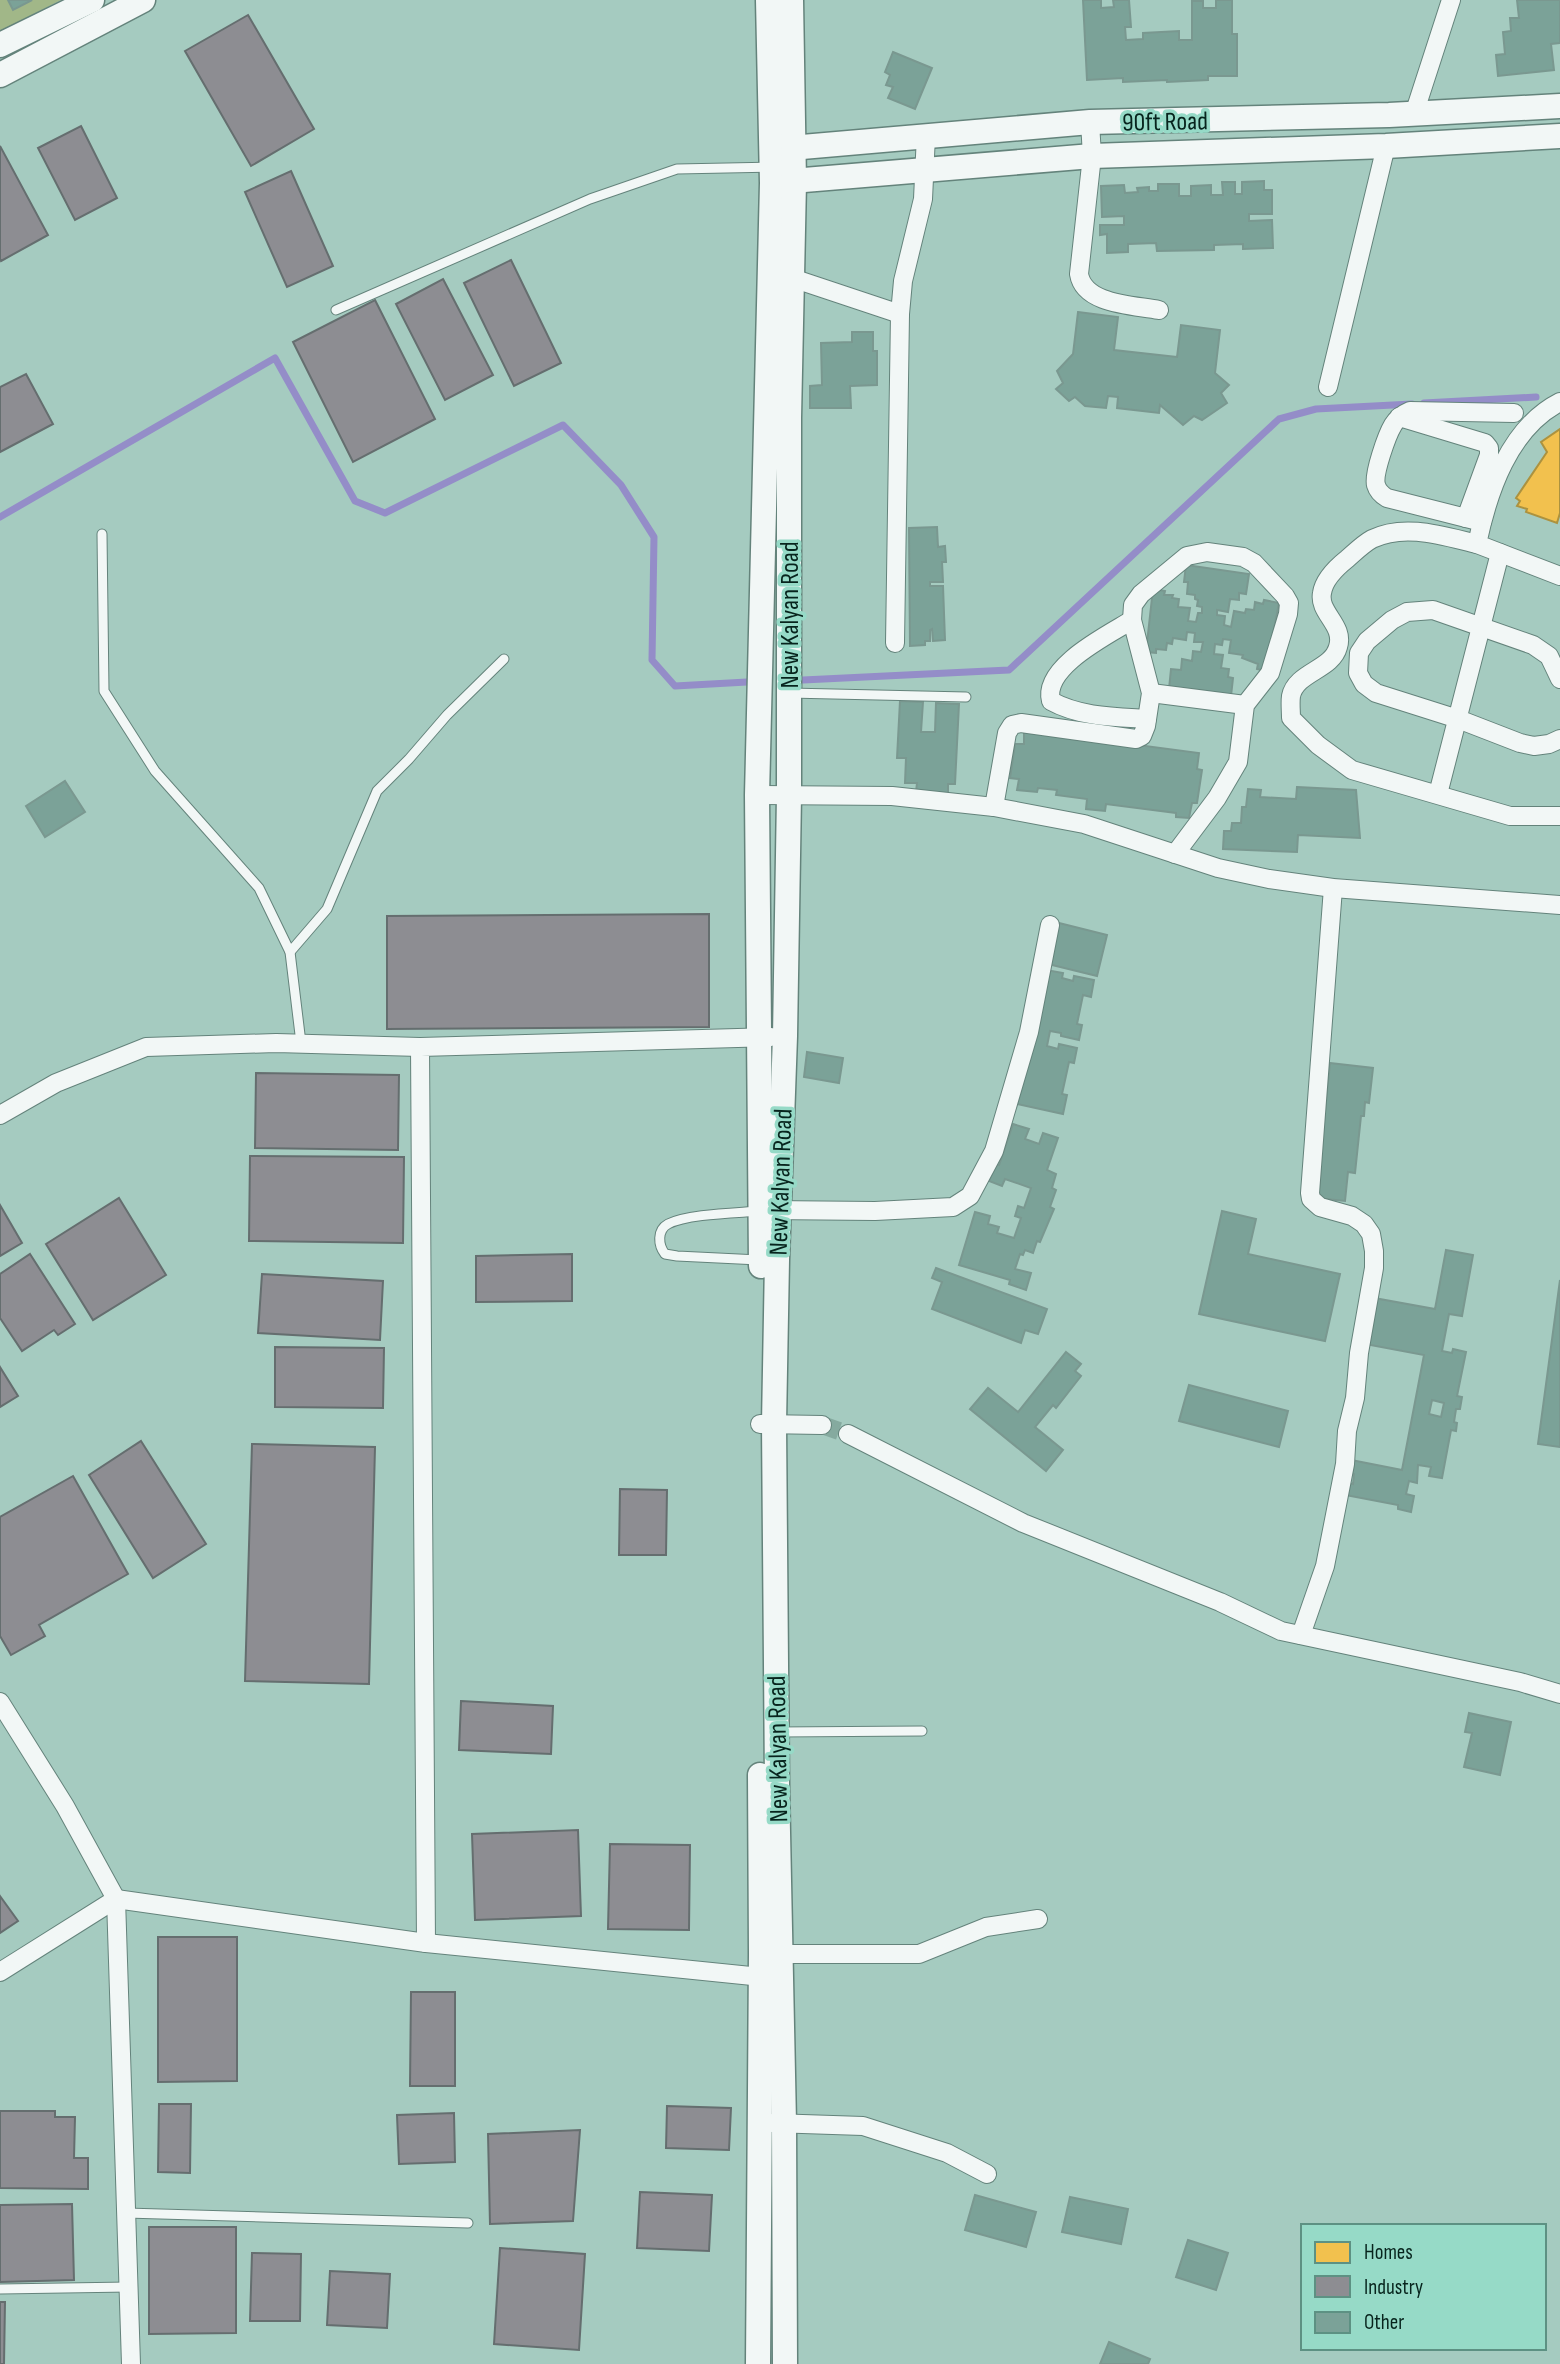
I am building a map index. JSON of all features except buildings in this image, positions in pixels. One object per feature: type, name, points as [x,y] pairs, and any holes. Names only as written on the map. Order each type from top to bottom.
[{"type":"street","points":[[0,45],[92,0]]},
{"type":"street","points":[[0,75],[143,0]]},
{"type":"street","name":"New Kalyan Road","points":[[768,0],[792,278],[777,418],[789,693],[789,795],[785,1036],[770,1210],[767,1424],[772,2123]]},
{"type":"street","name":"New Kalyan Road","points":[[767,1424],[761,1260],[770,1210],[760,1038],[757,795],[777,418],[781,166],[791,0]]},
{"type":"street","points":[[1414,114],[1451,0]]},
{"type":"street","name":"90ft Road","points":[[781,166],[926,135],[1090,122],[1414,114],[1560,106]]},
{"type":"street","points":[[1090,122],[1092,156],[1080,283],[1086,291],[1098,298],[1159,310]]},
{"type":"street","points":[[895,643],[900,314],[903,281],[923,199],[926,135]]},
{"type":"street","name":"90ft Road","points":[[781,166],[926,169],[1092,156],[1386,146],[1560,136]]},
{"type":"street","points":[[1328,387],[1386,146]]},
{"type":"street","points":[[792,278],[900,314]]},
{"type":"street","points":[[1474,520],[1514,443],[1542,414],[1560,402]]},
{"type":"street","points":[[1474,520],[1381,494],[1376,486],[1375,475],[1392,425],[1410,411],[1423,409],[1514,413]]},
{"type":"street","points":[[1399,417],[1485,443],[1489,448],[1474,520],[1477,544]]},
{"type":"street","points":[[1560,576],[1477,544],[1412,531],[1391,532],[1370,540],[1334,570],[1322,592],[1323,605],[1338,630],[1339,646],[1332,658],[1300,681],[1291,695],[1291,718],[1318,745],[1352,770],[1510,816],[1560,816]]},
{"type":"street","points":[[994,807],[1007,733],[1012,725],[1021,723],[1136,739],[1142,736],[1151,693],[1132,620],[1133,605],[1141,594],[1187,556],[1207,552],[1243,557],[1254,564],[1285,596],[1289,603],[1288,614],[1270,673],[1245,705],[1238,762],[1217,798],[1175,854]]},
{"type":"street","points":[[1438,794],[1500,554]]},
{"type":"street","points":[[1560,679],[1549,656],[1533,645],[1433,610],[1407,612],[1392,620],[1367,641],[1359,653],[1358,673],[1364,684],[1376,693],[1534,746],[1560,739]]},
{"type":"street","points":[[1132,620],[1077,654],[1053,681],[1049,693],[1051,701],[1067,710],[1147,719]]},
{"type":"street","points":[[1339,646],[1359,653]]},
{"type":"street","points":[[1151,693],[1245,705]]},
{"type":"street","points":[[757,795],[892,796],[994,807],[1084,824],[1244,874],[1333,888],[1560,905]]},
{"type":"street","points":[[1301,1634],[1325,1566],[1345,1464],[1347,1431],[1355,1398],[1359,1353],[1374,1268],[1371,1234],[1364,1224],[1352,1216],[1320,1207],[1311,1199],[1310,1193],[1333,888]]},
{"type":"street","points":[[770,1210],[875,1211],[953,1207],[970,1196],[994,1151],[1026,1045],[1050,925]]},
{"type":"street","points":[[0,1115],[56,1083],[146,1047],[301,1043],[420,1047],[785,1036]]},
{"type":"street","points":[[420,1047],[426,1942]]},
{"type":"street","points":[[767,1424],[822,1426]]},
{"type":"street","points":[[848,1433],[1023,1523],[1209,1597],[1281,1631],[1520,1682],[1560,1694]]},
{"type":"street","points":[[0,1702],[65,1806],[116,1899],[131,2364]]},
{"type":"street","points":[[0,1972],[116,1899],[426,1942],[771,1966],[919,1954],[986,1927],[1038,1920]]},
{"type":"street","points":[[772,2123],[863,2126],[947,2152],[987,2174]]},
{"type":"street","points":[[758,2364],[772,2123]]},
{"type":"street","points":[[772,2123],[785,2364]]},
{"type":"lane","points":[[336,310],[590,199],[677,169],[781,166]]},
{"type":"lane","points":[[102,534],[104,691],[155,771],[259,888],[290,952],[301,1043]]},
{"type":"lane","points":[[290,952],[327,909],[377,791],[410,759],[447,715],[504,659]]},
{"type":"lane","points":[[789,693],[966,696]]},
{"type":"lane","points":[[761,1260],[669,1255],[662,1251],[660,1239],[665,1226],[677,1221],[770,1210]]},
{"type":"lane","points":[[768,1733],[922,1731]]},
{"type":"lane","points":[[126,2213],[468,2223]]},
{"type":"lane","points":[[0,2289],[129,2287]]},
{"type":"green space","points":[[0,0],[61,0],[0,31]]},
{"type":"waterway","points":[[0,517],[275,358],[355,501],[385,513],[563,425],[621,485],[654,537],[652,660],[675,686],[747,682]]},
{"type":"waterway","points":[[1424,403],[1536,397]]},
{"type":"waterway","points":[[803,680],[1009,670],[1279,419],[1316,409],[1412,404]]},
{"type":"tunnel","points":[[822,1425],[848,1434]]}]
